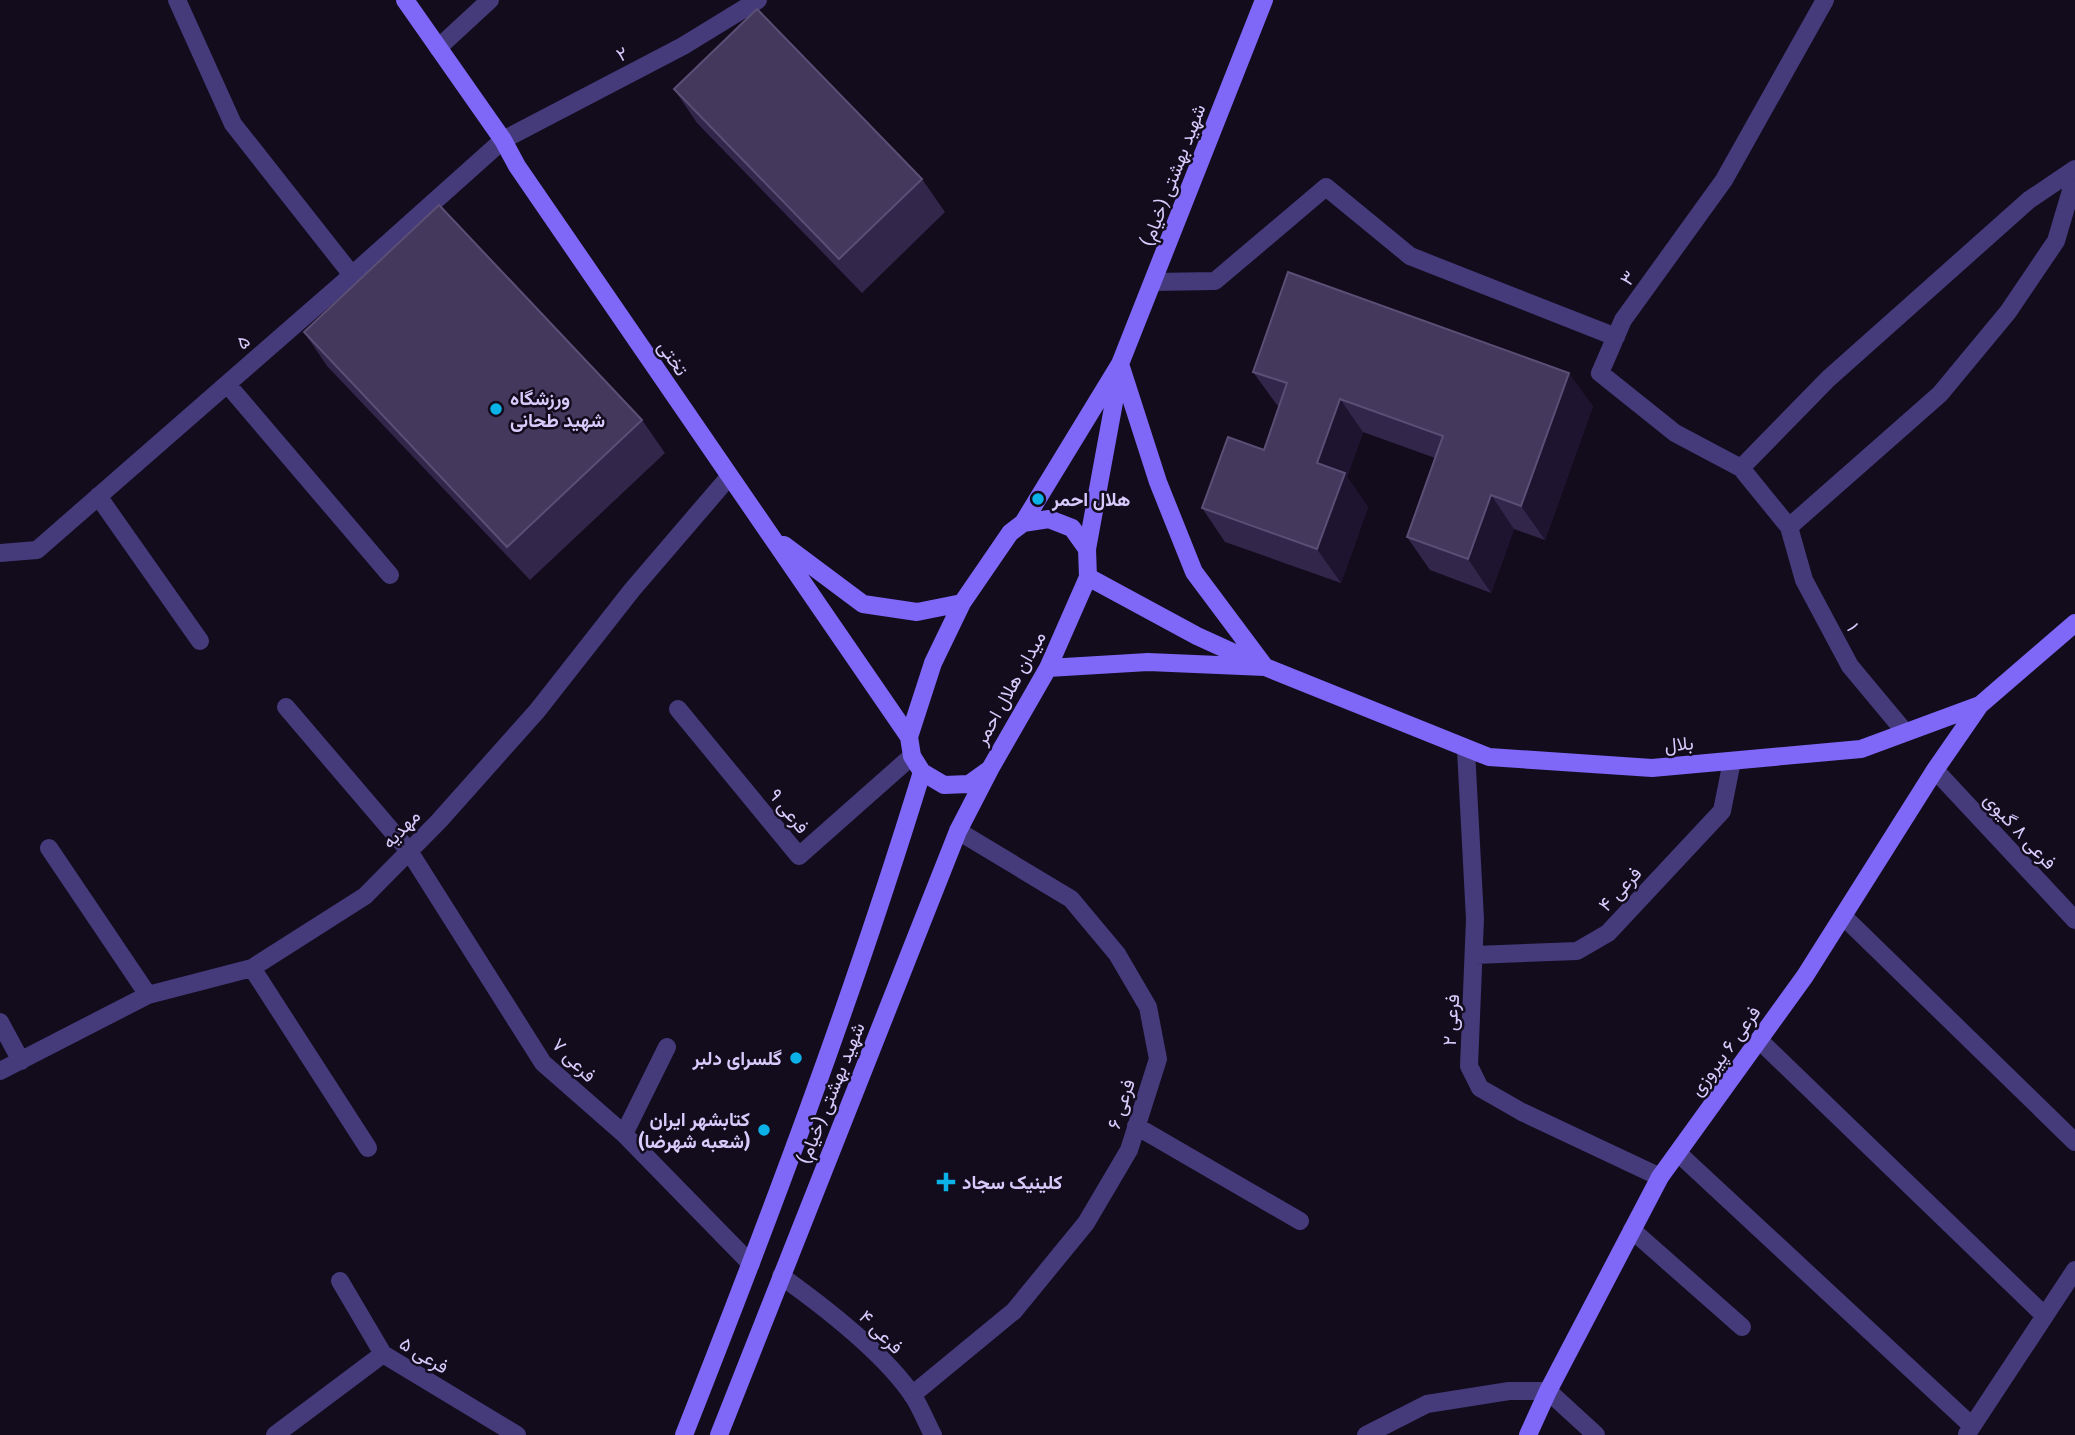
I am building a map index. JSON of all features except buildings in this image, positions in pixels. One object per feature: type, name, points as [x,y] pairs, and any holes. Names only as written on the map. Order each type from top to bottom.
[{"type":"main road","name":"تختی","points":[[405,0],[503,139],[517,166],[728,478],[774,537],[909,737]]},
{"type":"main road","name":"شهید بهشتی (خیام)","points":[[1023,523],[1120,365],[1264,0]]},
{"type":"main road","name":"شهید بهشتی (خیام)","points":[[1087,549],[1120,365]]},
{"type":"main road","points":[[1120,365],[1158,482],[1194,572],[1265,667]]},
{"type":"main road","points":[[922,772],[912,756],[909,737],[933,663],[962,603],[1010,533],[1023,523],[1049,519],[1072,528],[1087,549]]},
{"type":"main road","points":[[774,537],[863,604],[917,612],[962,603]]},
{"type":"main road","name":"میدان هلال احمر","points":[[922,772],[944,785],[969,784],[990,769],[1048,668],[1088,577],[1087,549]]},
{"type":"main road","name":"بلال","points":[[1088,577],[1197,636],[1466,750],[1489,757],[1652,768],[1861,749],[1980,705],[2075,623]]},
{"type":"main road","points":[[1048,668],[1148,662],[1265,667]]},
{"type":"main road","name":"فرعی ۶ پیروزی","points":[[1528,1435],[1548,1391],[1661,1177],[1805,976],[1980,705]]},
{"type":"main road","name":"شهید بهشتی (خیام)","points":[[719,1435],[958,831],[990,769]]},
{"type":"main road","name":"شهید بهشتی (خیام)","points":[[684,1435],[751,1264],[886,892],[922,772]]},
{"type":"street","points":[[177,0],[233,124],[352,275]]},
{"type":"street","points":[[438,48],[490,0]]},
{"type":"street","name":"۲","points":[[503,139],[683,47],[758,0]]},
{"type":"street","name":"۳","points":[[1788,527],[1741,468],[1675,433],[1600,373],[1623,320],[1724,180],[1825,0]]},
{"type":"street","name":"۵","points":[[0,553],[37,550],[352,275],[503,139]]},
{"type":"street","points":[[1741,468],[1828,379],[2029,200],[2075,169]]},
{"type":"street","points":[[1788,527],[1940,394],[2008,312],[2056,241],[2075,177]]},
{"type":"street","points":[[1153,282],[1215,281],[1326,187],[1410,256],[1616,337]]},
{"type":"street","points":[[227,384],[390,575]]},
{"type":"street","name":"مهدیه","points":[[0,1071],[148,995],[252,968],[365,896],[409,852],[537,711],[632,590],[728,478]]},
{"type":"street","points":[[98,496],[200,641]]},
{"type":"street","name":"۱","points":[[1788,527],[1804,580],[1850,666],[1905,732]]},
{"type":"street","name":"فرعی ۷","points":[[286,706],[409,852],[543,1063],[624,1134],[751,1264]]},
{"type":"street","name":"فرعی ۹","points":[[678,709],[799,856],[912,756]]},
{"type":"street","name":"فرعی ۲","points":[[1466,750],[1475,956],[1469,1066],[1480,1088],[1522,1112],[1661,1177]]},
{"type":"street","name":"فرعی ۴","points":[[1475,956],[1577,951],[1608,933],[1722,811],[1732,761]]},
{"type":"street","name":"فرعی ۸ گیوی","points":[[1935,771],[2075,920]]},
{"type":"street","name":"فرعی ۶","points":[[912,1395],[1014,1311],[1086,1223],[1129,1150],[1158,1059],[1148,1007],[1117,954],[1071,899],[958,831]]},
{"type":"street","points":[[49,848],[148,995]]},
{"type":"street","points":[[1843,916],[2075,1142]]},
{"type":"street","points":[[252,968],[368,1148]]},
{"type":"street","points":[[0,1022],[21,1061]]},
{"type":"street","points":[[1759,1040],[2045,1316]]},
{"type":"street","points":[[624,1134],[667,1047]]},
{"type":"street","points":[[1136,1126],[1300,1222]]},
{"type":"street","points":[[1678,1153],[1970,1431],[2075,1270]]},
{"type":"street","points":[[1632,1230],[1742,1327]]},
{"type":"street","name":"فرعی ۴","points":[[781,1276],[832,1312],[912,1395],[933,1435]]},
{"type":"street","name":"فرعی ۵","points":[[340,1281],[383,1354],[517,1435]]},
{"type":"street","points":[[275,1435],[383,1354]]},
{"type":"street","points":[[1366,1435],[1427,1404],[1509,1391],[1548,1391],[1595,1435]]},
{"type":"place","name":"ورزشگاه شهید طحانی","points":[[496,409]]},
{"type":"place","name":"هلال احمر","points":[[1038,499]]},
{"type":"place","name":"گلسرای دلبر","points":[[796,1058]]},
{"type":"place","name":"کتابشهر ایران (شعبه شهرضا)","points":[[764,1130]]},
{"type":"place","name":"کلینیک سجاد","points":[[946,1182]]}]
